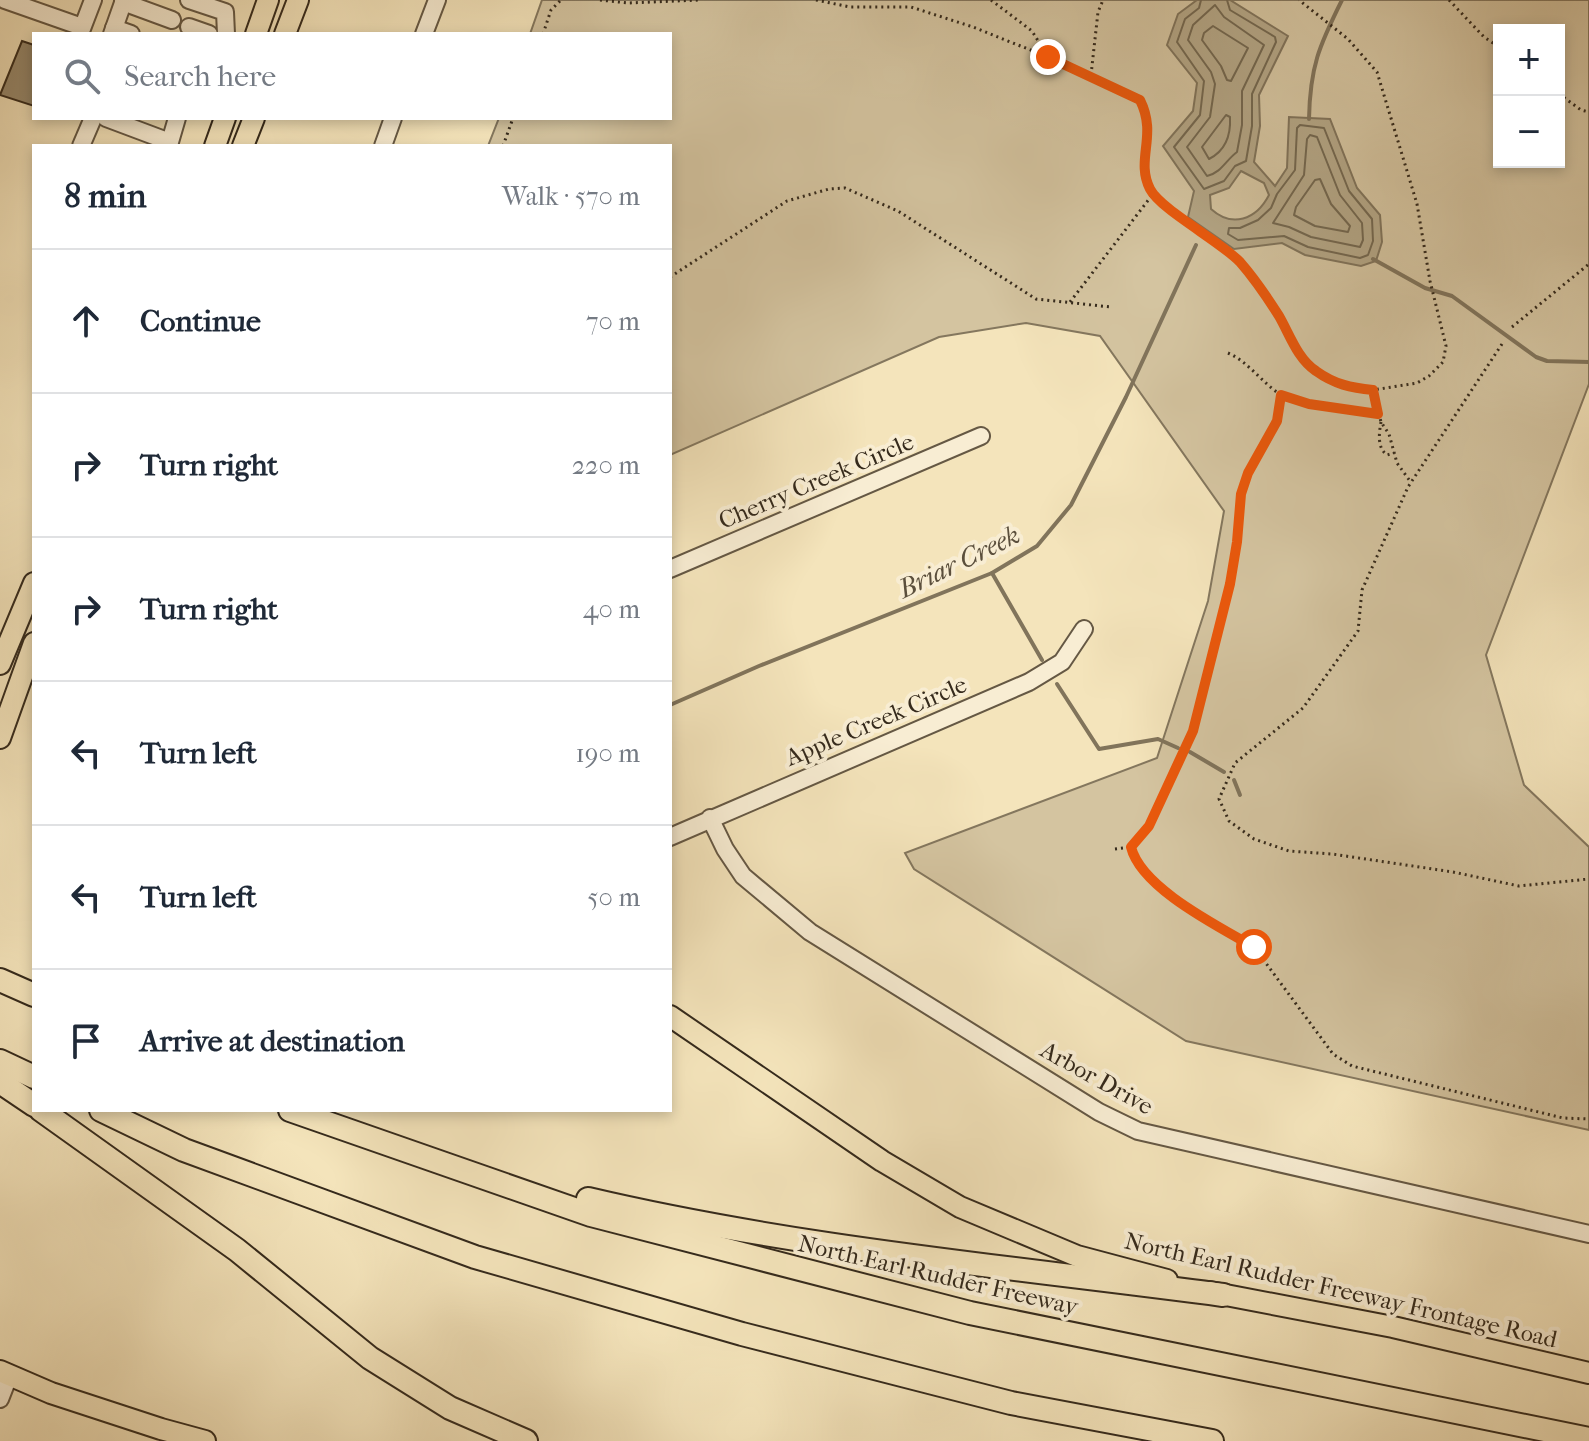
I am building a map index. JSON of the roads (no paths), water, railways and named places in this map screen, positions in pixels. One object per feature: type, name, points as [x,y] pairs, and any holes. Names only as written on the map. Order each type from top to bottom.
[{"type":"highway","points":[[0,980],[32,994]]},
{"type":"highway","points":[[0,1061],[32,1076]]},
{"type":"highway","points":[[0,1082],[32,1104]]},
{"type":"highway","points":[[44,1112],[237,1250],[370,1358],[450,1408],[526,1441]]},
{"type":"highway","points":[[105,1112],[184,1150],[475,1257],[742,1334],[1011,1403],[1212,1441]]},
{"type":"highway","name":"North Earl Rudder Freeway","points":[[296,1112],[591,1215],[970,1313],[1589,1439]]},
{"type":"highway","points":[[454,1168],[689,1222],[798,1240],[1223,1295]]},
{"type":"main road","points":[[257,32],[268,0]]},
{"type":"main road","points":[[286,32],[298,0]]},
{"type":"main road","points":[[215,144],[221,120]]},
{"type":"main road","points":[[244,144],[253,120]]},
{"type":"main road","points":[[0,664],[6,625],[32,586]]},
{"type":"main road","points":[[6,625],[32,640]]},
{"type":"main road","points":[[0,738],[32,647]]},
{"type":"main road","name":"North Earl Rudder Freeway Frontage Road","points":[[672,1017],[882,1161],[960,1207],[1004,1228],[1077,1256],[1223,1295],[1393,1327],[1589,1373]]},
{"type":"main road","points":[[5,1374],[147,1425],[205,1441]]},
{"type":"street","points":[[5,0],[81,31],[93,0]]},
{"type":"street","points":[[425,32],[437,0]]},
{"type":"street","points":[[113,31],[123,1],[172,20]]},
{"type":"street","points":[[193,1],[225,12],[226,32]]},
{"type":"street","points":[[189,27],[203,32]]},
{"type":"street","points":[[82,144],[92,120]]},
{"type":"street","points":[[111,120],[170,144],[176,120]]},
{"type":"street","points":[[384,144],[392,120]]},
{"type":"street","name":"Cherry Creek Circle","points":[[672,568],[981,436]]},
{"type":"street","name":"Apple Creek Circle","points":[[672,836],[1029,682],[1062,662],[1084,629]]},
{"type":"street","name":"Arbor Drive","points":[[710,818],[743,876],[810,932],[1099,1112],[1138,1131],[1589,1234]]},
{"type":"street","points":[[0,1399],[5,1374]]},
{"type":"water","points":[[1197,0],[1230,0],[1288,36],[1259,95],[1260,126],[1254,162],[1275,186],[1287,168],[1289,117],[1330,119],[1357,188],[1380,215],[1382,242],[1376,261],[1361,266],[1305,255],[1282,243],[1234,249],[1188,217],[1194,191],[1163,146],[1193,111],[1197,83],[1167,45],[1178,14]],"holes":[[[1241,171],[1264,183],[1269,195],[1264,204],[1250,215],[1235,220],[1211,209],[1210,195],[1229,188]]]},
{"type":"waterway","name":"Briar Creek","points":[[1309,119],[1317,57],[1342,0]]},
{"type":"waterway","name":"Briar Creek","points":[[672,704],[992,573],[1037,546],[1071,505],[1126,397],[1196,245]]},
{"type":"waterway","points":[[1373,259],[1425,288],[1452,296],[1536,357],[1547,361],[1589,362]]},
{"type":"waterway","points":[[992,573],[1042,660]]},
{"type":"waterway","points":[[1057,684],[1099,749],[1158,739],[1178,748]]},
{"type":"waterway","points":[[1190,752],[1224,772]]},
{"type":"waterway","points":[[1234,780],[1240,795]]}]
